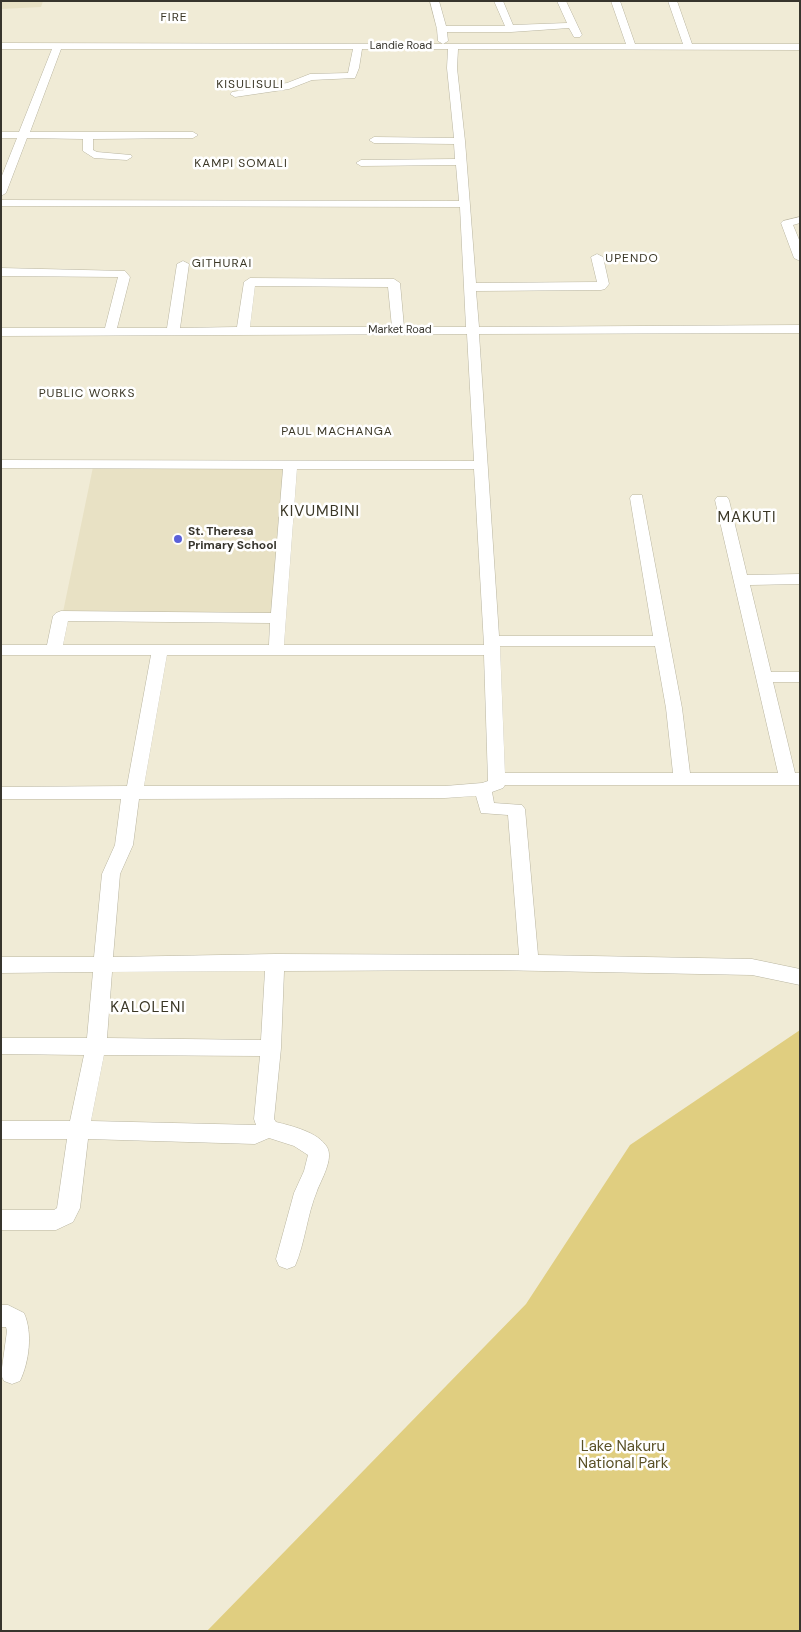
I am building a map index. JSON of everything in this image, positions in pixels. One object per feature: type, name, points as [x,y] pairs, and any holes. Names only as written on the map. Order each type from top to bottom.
[{"type":"street","points":[[434,1],[448,46],[452,68],[465,204],[471,329],[492,646],[488,794]]},
{"type":"street","points":[[498,1],[510,28]]},
{"type":"street","points":[[561,1],[582,46]]},
{"type":"street","points":[[616,1],[632,46]]},
{"type":"street","points":[[672,1],[688,46]]},
{"type":"street","points":[[442,29],[573,26]]},
{"type":"street","points":[[1,193],[4,177],[14,158],[58,45]]},
{"type":"street","name":"Landie Road","points":[[1,46],[800,47]]},
{"type":"street","points":[[235,94],[289,86],[310,77],[352,76],[355,71],[356,53],[359,46]]},
{"type":"street","points":[[1,135],[193,135]]},
{"type":"street","points":[[86,136],[88,151],[94,155],[127,157]]},
{"type":"street","points":[[374,140],[460,141]]},
{"type":"street","points":[[1,158],[14,158]]},
{"type":"street","points":[[361,163],[461,162]]},
{"type":"street","points":[[1,203],[465,204]]},
{"type":"street","points":[[800,220],[787,223],[800,258]]},
{"type":"street","points":[[469,287],[601,286],[603,284],[597,256]]},
{"type":"street","points":[[173,330],[183,264]]},
{"type":"street","points":[[1,272],[121,273],[124,277],[110,331]]},
{"type":"street","points":[[243,330],[250,282],[293,281],[394,283],[398,330]]},
{"type":"street","name":"Market Road","points":[[1,332],[800,329]]},
{"type":"street","points":[[1,464],[480,465]]},
{"type":"street","points":[[276,650],[290,464]]},
{"type":"street","points":[[637,498],[674,708],[682,779]]},
{"type":"street","points":[[1,793],[131,799],[445,792],[488,794],[682,779],[794,779],[764,677],[722,500]]},
{"type":"street","points":[[741,580],[800,579]]},
{"type":"street","points":[[54,650],[61,616],[278,618]]},
{"type":"street","points":[[1,650],[276,650],[492,646],[662,640]]},
{"type":"street","points":[[1,1220],[56,1220],[65,1215],[69,1208],[79,1130],[96,1047],[111,874],[124,845],[160,649]]},
{"type":"street","points":[[764,677],[800,677]]},
{"type":"street","points":[[488,794],[516,809],[529,963]]},
{"type":"street","points":[[268,1129],[264,1119],[271,1048],[275,962]]},
{"type":"street","points":[[1,965],[104,966],[275,962],[529,963],[752,967],[800,977]]},
{"type":"street","points":[[1,1046],[271,1048]]},
{"type":"street","points":[[1,1130],[79,1130],[255,1135],[268,1129],[292,1136],[314,1147],[318,1152],[315,1171],[305,1193],[287,1259]]},
{"type":"street","points":[[1,1316],[8,1316],[16,1321],[17,1326],[12,1373]]},
{"type":"shaded area","points":[[1,1],[43,1],[41,7],[1,9]]},
{"type":"shaded area","name":"St. Theresa Primary School","points":[[93,467],[285,467],[273,615],[63,612]]},
{"type":"green space","name":"Lake Nakuru National Park","points":[[800,1030],[800,1631],[207,1631],[526,1304],[630,1145]]},
{"type":"place","name":"St. Theresa Primary School","points":[[178,539]]},
{"type":"district","name":"FIRE","points":[[174,18]]},
{"type":"district","name":"KISULISULI","points":[[250,85]]},
{"type":"district","name":"KAMPI SOMALI","points":[[241,164]]},
{"type":"district","name":"UPENDO","points":[[632,259]]},
{"type":"district","name":"GITHURAI","points":[[222,264]]},
{"type":"district","name":"PUBLIC WORKS","points":[[87,394]]},
{"type":"district","name":"PAUL MACHANGA","points":[[337,432]]},
{"type":"district","name":"KIVUMBINI","points":[[320,512]]},
{"type":"district","name":"MAKUTI","points":[[747,518]]},
{"type":"district","name":"KALOLENI","points":[[148,1008]]}]
